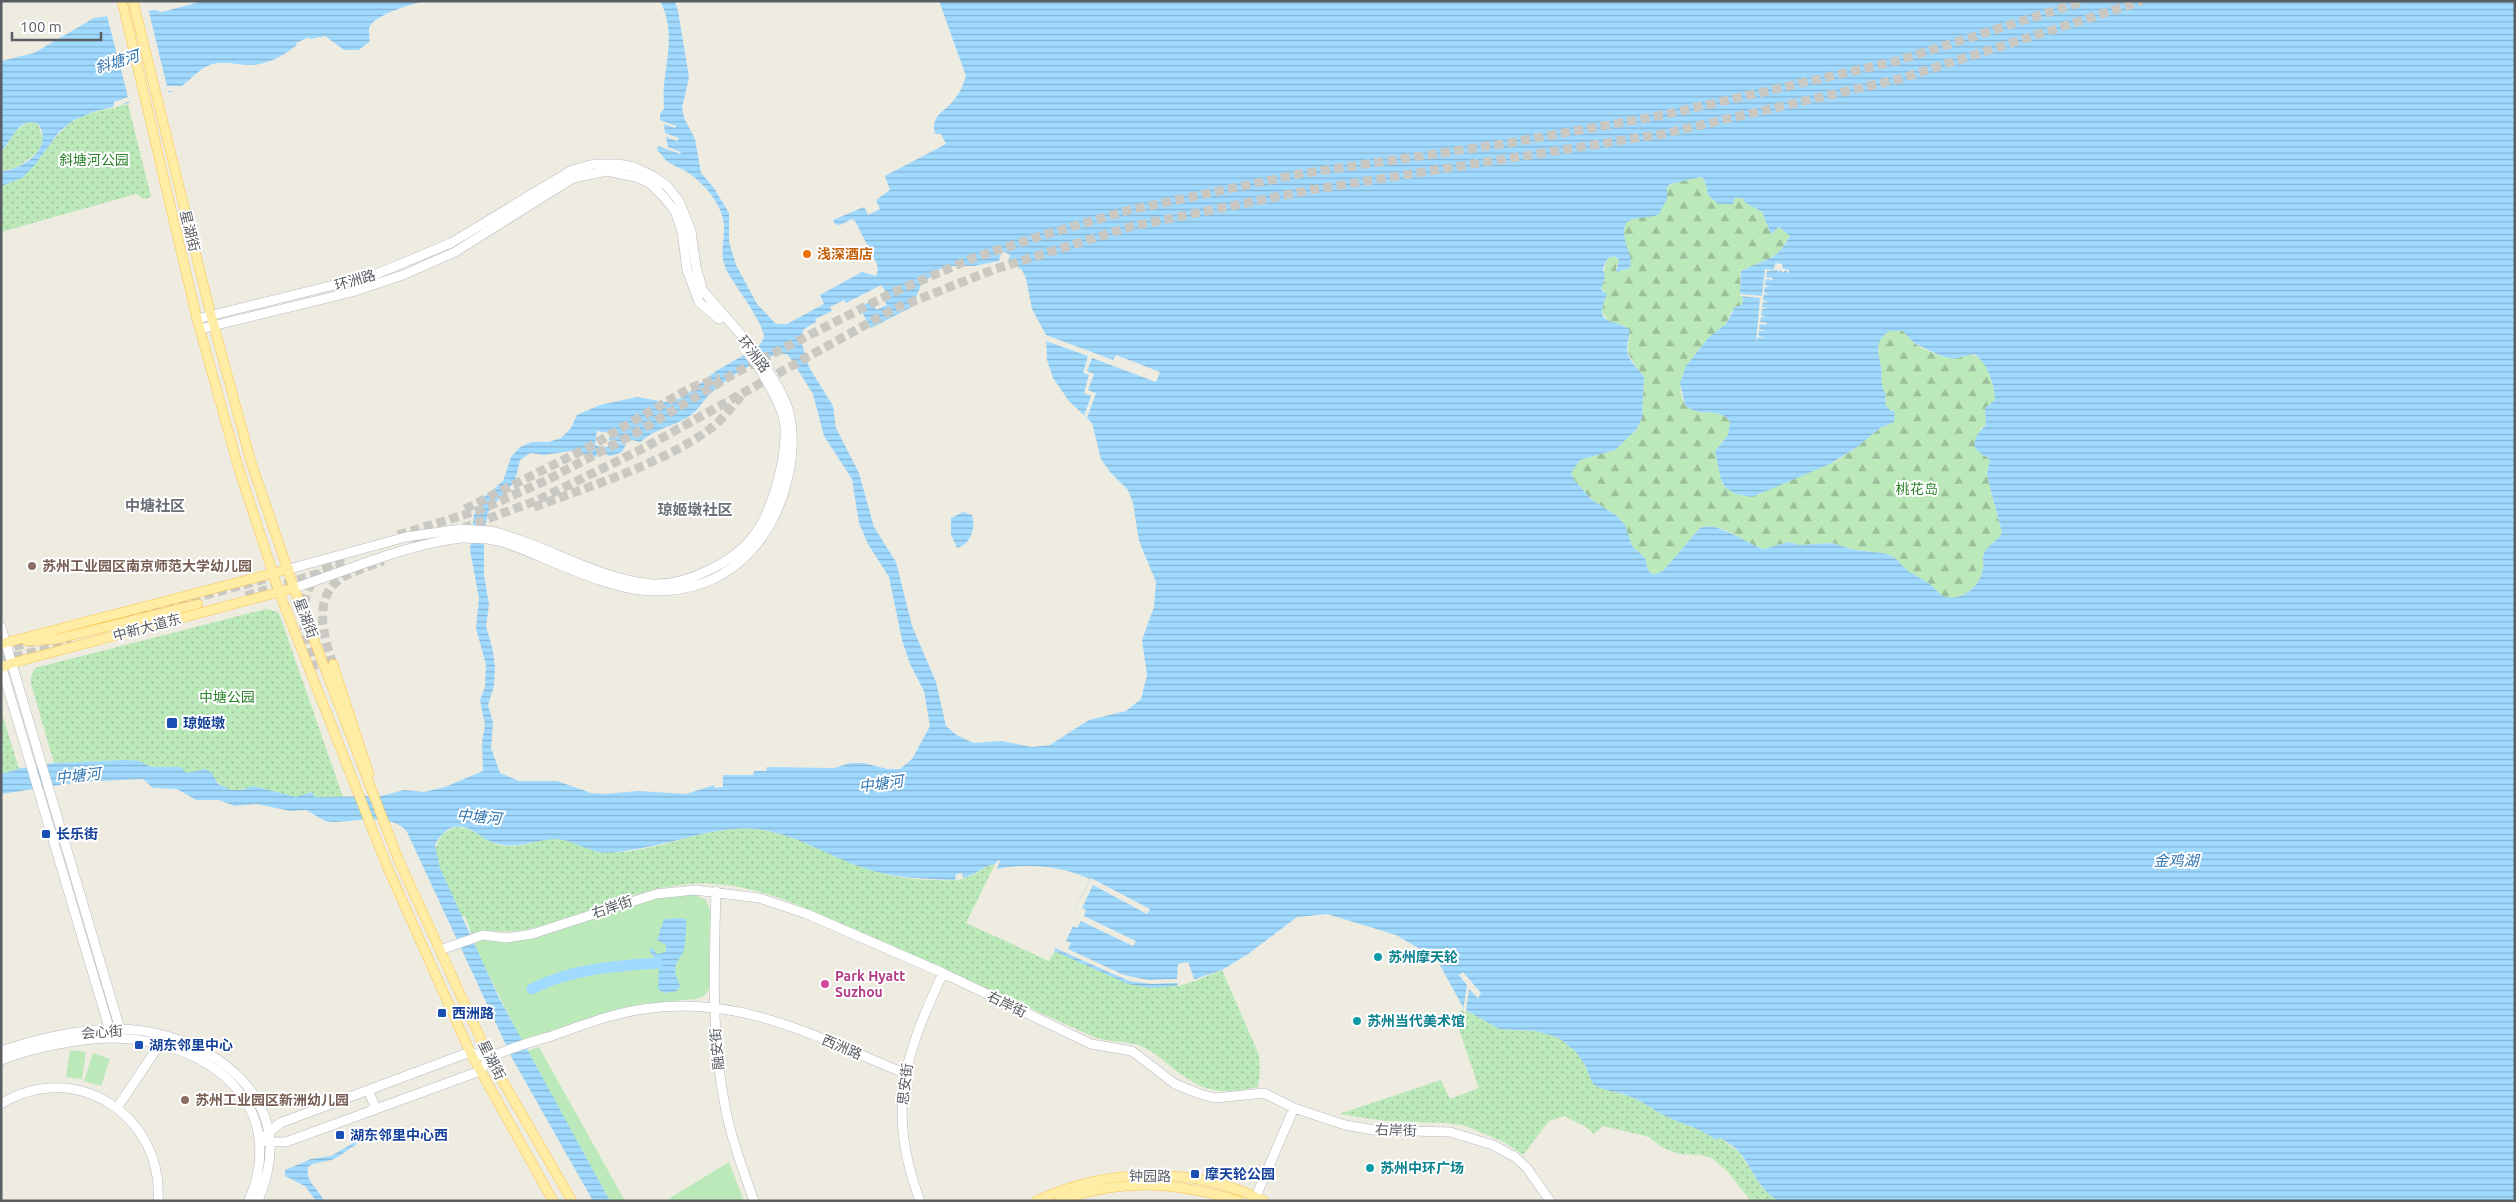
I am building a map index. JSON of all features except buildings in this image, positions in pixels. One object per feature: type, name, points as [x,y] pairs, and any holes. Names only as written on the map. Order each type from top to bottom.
[{"type":"main road","name":"星湖街","points":[[122,1],[197,318],[238,466],[272,573],[356,792],[470,1052],[553,1201]]},
{"type":"main road","name":"星湖街","points":[[133,1],[211,315],[251,462],[294,588],[370,790],[440,950],[490,1059],[572,1201]]},
{"type":"main road","name":"中新大道东","points":[[4,643],[289,569]]},
{"type":"main road","name":"中新大道东","points":[[2,667],[294,588]]},
{"type":"main road","points":[[4,643],[56,639],[198,604]]},
{"type":"main road","points":[[333,664],[369,770],[370,790]]},
{"type":"main road","points":[[314,670],[338,730],[356,792]]},
{"type":"main road","name":"钟园路","points":[[1036,1201],[1094,1180],[1127,1175],[1193,1178],[1258,1199]]},
{"type":"main road","name":"钟园路","points":[[1059,1201],[1105,1188],[1157,1184],[1194,1188],[1239,1201]]},
{"type":"street","name":"环洲路","points":[[197,318],[374,275],[451,243],[572,170],[594,164],[618,164],[634,167],[653,176],[667,186],[679,201],[691,231],[696,266],[703,291],[782,394],[790,417],[790,469],[778,511],[766,534],[749,556],[735,567],[701,583],[678,590],[638,590],[603,580],[489,535],[461,533],[406,538],[289,569]]},
{"type":"street","name":"环洲路","points":[[200,329],[352,292],[403,275],[463,247],[573,178],[596,172],[612,172],[636,177],[651,184],[662,195],[675,212],[682,231],[687,270],[699,302],[711,311],[748,348]]},
{"type":"street","name":"环洲路","points":[[294,588],[461,533]]},
{"type":"street","points":[[1,627],[4,643],[12,663],[50,791],[115,1032]]},
{"type":"street","points":[[2,667],[39,793],[115,1032]]},
{"type":"street","name":"右岸街","points":[[440,950],[488,935],[506,938],[527,935],[656,894],[695,890],[716,891],[759,898],[787,906],[944,973],[1091,1044],[1132,1051],[1175,1084],[1200,1094],[1215,1098],[1264,1093],[1294,1108],[1345,1125],[1382,1130],[1450,1132],[1469,1136],[1515,1157],[1540,1184],[1550,1201]]},
{"type":"street","name":"融安街","points":[[716,891],[714,1007],[717,1058],[725,1108],[732,1136],[754,1201]]},
{"type":"street","name":"思安街","points":[[920,1201],[912,1178],[903,1132],[904,1073],[918,1026],[944,973]]},
{"type":"street","name":"西洲路","points":[[266,1138],[286,1142],[480,1071],[490,1059],[506,1052],[596,1021],[642,1009],[672,1006],[714,1007],[748,1012],[780,1022],[904,1073]]},
{"type":"street","name":"会心街","points":[[1,1060],[43,1047],[115,1032]]},
{"type":"street","name":"会心街","points":[[1,1051],[48,1038],[115,1032],[162,1040],[203,1060],[231,1080],[252,1110],[266,1138],[269,1164],[258,1201]]},
{"type":"street","points":[[118,1108],[162,1040]]},
{"type":"street","points":[[266,1138],[280,1123],[470,1052],[490,1059]]},
{"type":"street","points":[[1,1104],[31,1091],[62,1088],[91,1094],[118,1108],[135,1125],[152,1153],[157,1177],[158,1201]]},
{"type":"street","points":[[368,1090],[376,1110]]},
{"type":"street","points":[[1258,1199],[1294,1108]]},
{"type":"street","name":"会心街","points":[[249,1201],[260,1168],[266,1138]]},
{"type":"green space","name":"斜塘河公园","points":[[128,104],[151,197],[144,199],[136,194],[1,232],[1,186],[22,178],[42,155],[37,153],[16,168],[1,171],[1,151],[7,145],[14,132],[28,122],[38,124],[43,139],[39,151],[43,154],[71,122],[89,114]]},
{"type":"green space","name":"桃花岛","points":[[1700,177],[1705,181],[1707,190],[1744,199],[1744,202],[1762,212],[1771,234],[1779,227],[1790,235],[1781,250],[1773,257],[1741,271],[1742,305],[1732,311],[1725,325],[1699,350],[1685,370],[1681,381],[1681,393],[1685,405],[1697,411],[1720,414],[1730,421],[1728,435],[1717,448],[1722,483],[1726,488],[1758,495],[1836,461],[1880,428],[1892,423],[1893,410],[1888,409],[1886,405],[1878,352],[1881,339],[1889,331],[1903,331],[1919,346],[1948,358],[1974,355],[1983,362],[1987,369],[1995,395],[1995,400],[1985,408],[1986,425],[1980,429],[1987,457],[1990,460],[1987,474],[2002,532],[1984,553],[1981,576],[1974,587],[1968,592],[1956,597],[1942,596],[1930,584],[1908,571],[1894,557],[1883,553],[1855,550],[1832,543],[1800,545],[1788,542],[1764,549],[1725,530],[1708,526],[1700,528],[1663,571],[1653,575],[1648,570],[1645,558],[1632,546],[1624,525],[1617,516],[1592,500],[1574,480],[1571,473],[1580,460],[1615,450],[1637,429],[1642,417],[1644,377],[1629,354],[1628,344],[1630,337],[1625,326],[1609,322],[1602,312],[1605,291],[1601,290],[1608,258],[1615,256],[1619,260],[1616,268],[1617,272],[1630,268],[1624,235],[1626,223],[1634,218],[1657,214],[1665,201],[1667,188],[1674,182]]},
{"type":"green space","name":"中塘公园","points":[[266,609],[278,612],[281,619],[343,797],[316,797],[310,792],[300,797],[291,797],[257,788],[231,790],[224,788],[213,777],[202,772],[185,773],[180,767],[150,767],[139,761],[54,763],[31,684],[31,677],[35,668]]},
{"type":"green space","points":[[1,710],[19,769],[1,774]]},
{"type":"green space","points":[[455,827],[466,828],[491,842],[503,846],[555,839],[570,841],[609,852],[654,847],[725,830],[762,830],[805,843],[875,871],[904,878],[924,880],[965,878],[995,864],[966,923],[1049,961],[1058,945],[1195,981],[1222,970],[1259,1055],[1258,1087],[1220,1091],[1201,1086],[1141,1046],[1104,1040],[1092,1036],[910,953],[807,909],[764,893],[734,886],[707,883],[655,889],[530,929],[471,933],[465,916],[460,917],[440,868],[435,849],[442,834]]},
{"type":"green space","points":[[691,893],[706,900],[710,911],[709,989],[704,996],[696,999],[640,1004],[521,1040],[478,953],[474,941],[484,938],[498,940],[643,900]]},
{"type":"green space","points":[[1464,1009],[1499,1029],[1536,1031],[1559,1038],[1575,1051],[1584,1063],[1593,1084],[1642,1102],[1667,1117],[1716,1140],[1720,1138],[1739,1152],[1761,1186],[1780,1201],[1751,1201],[1727,1171],[1712,1158],[1680,1154],[1665,1149],[1649,1137],[1603,1126],[1594,1134],[1586,1127],[1564,1116],[1549,1121],[1523,1155],[1504,1142],[1466,1126],[1446,1123],[1385,1121],[1339,1114],[1441,1080],[1450,1099],[1479,1088],[1454,1015]]},
{"type":"green space","points":[[539,1047],[625,1201],[610,1201],[527,1051]]},
{"type":"green space","points":[[70,1050],[86,1052],[82,1079],[66,1077]]},
{"type":"green space","points":[[93,1053],[110,1059],[101,1086],[84,1081]]},
{"type":"green space","points":[[729,1162],[744,1201],[665,1201]]},
{"type":"water","name":"斜塘河","points":[[203,1],[425,1],[395,10],[380,17],[369,28],[369,42],[359,50],[344,50],[325,36],[310,39],[309,37],[296,43],[297,45],[286,53],[267,62],[254,65],[212,64],[202,69],[174,91],[93,112],[74,120],[59,132],[34,166],[22,178],[1,186],[1,171],[10,170],[27,162],[34,156],[40,149],[42,133],[38,124],[26,123],[16,130],[1,151],[1,61],[34,53],[94,18],[155,10],[162,12]]},
{"type":"water","name":"金鸡湖","points":[[660,1],[675,1],[689,77],[682,108],[684,118],[695,139],[701,173],[714,188],[729,213],[729,242],[736,265],[757,304],[776,324],[787,324],[824,304],[820,295],[862,272],[876,276],[877,264],[855,221],[852,219],[840,225],[835,224],[833,220],[864,207],[868,215],[880,209],[876,200],[890,190],[885,176],[946,144],[941,134],[935,134],[934,122],[956,97],[966,76],[939,1],[2515,1],[2515,1201],[1780,1201],[1761,1186],[1744,1158],[1728,1143],[1720,1138],[1716,1140],[1667,1117],[1631,1097],[1605,1090],[1593,1084],[1584,1063],[1575,1051],[1559,1038],[1536,1031],[1499,1029],[1464,1009],[1436,958],[1396,935],[1327,914],[1297,917],[1248,954],[1222,970],[1175,986],[1151,988],[1128,984],[1054,951],[1090,879],[1068,871],[1032,866],[997,869],[1000,861],[998,860],[995,864],[968,877],[963,878],[962,873],[956,874],[955,880],[906,877],[870,870],[788,836],[763,830],[731,829],[715,831],[652,846],[608,853],[593,851],[555,839],[518,845],[503,845],[490,841],[465,828],[451,828],[438,839],[435,845],[440,868],[499,998],[610,1201],[593,1201],[512,1058],[407,832],[400,826],[383,820],[332,822],[325,821],[306,810],[290,811],[257,804],[235,806],[219,800],[196,800],[177,789],[153,788],[143,779],[79,782],[1,794],[1,774],[22,768],[54,763],[127,760],[139,761],[151,767],[180,767],[187,773],[205,769],[212,773],[218,784],[231,790],[241,790],[253,786],[296,797],[312,792],[315,797],[321,797],[381,796],[404,790],[424,792],[445,787],[483,771],[482,742],[485,725],[480,700],[485,687],[486,665],[476,628],[479,598],[470,550],[474,515],[481,500],[503,481],[511,457],[520,447],[532,442],[549,442],[561,438],[571,428],[577,415],[600,405],[637,397],[665,402],[682,398],[716,371],[758,347],[764,338],[755,314],[726,269],[723,252],[724,224],[716,201],[699,182],[687,172],[669,163],[657,151],[658,146],[680,154],[681,152],[668,147],[666,137],[677,141],[679,138],[665,133],[664,124],[675,128],[676,126],[660,120],[660,114],[664,109],[664,89],[669,43],[665,12]],"holes":[[[1701,177],[1705,181],[1708,195],[1718,204],[1733,204],[1735,197],[1744,199],[1744,202],[1762,212],[1771,234],[1779,227],[1790,236],[1781,250],[1773,257],[1741,271],[1740,296],[1743,297],[1742,305],[1735,307],[1726,324],[1709,337],[1686,366],[1680,383],[1685,405],[1697,411],[1720,414],[1730,421],[1728,435],[1715,451],[1721,480],[1726,488],[1736,494],[1752,497],[1830,464],[1857,447],[1880,428],[1894,422],[1895,412],[1886,405],[1878,352],[1881,339],[1889,331],[1903,331],[1914,343],[1941,356],[1954,359],[1974,354],[1983,362],[1992,381],[1995,394],[1995,400],[1985,408],[1986,425],[1978,434],[1975,446],[1980,453],[1990,460],[1987,474],[2002,532],[1984,553],[1981,576],[1974,587],[1968,592],[1956,597],[1942,596],[1930,584],[1908,571],[1894,557],[1883,553],[1855,550],[1832,543],[1800,545],[1788,542],[1764,549],[1723,530],[1707,526],[1700,528],[1663,571],[1653,575],[1648,570],[1645,558],[1632,546],[1625,525],[1617,516],[1592,500],[1574,480],[1571,473],[1580,460],[1615,450],[1637,429],[1642,417],[1644,377],[1631,361],[1628,354],[1629,329],[1603,316],[1603,304],[1607,294],[1601,290],[1605,277],[1603,268],[1608,258],[1615,256],[1619,260],[1616,272],[1630,268],[1631,262],[1624,235],[1626,223],[1630,220],[1659,214],[1667,199],[1667,188],[1670,184]],[[1002,251],[1010,255],[1008,262],[1022,270],[1026,278],[1032,309],[1046,335],[1047,360],[1053,378],[1069,401],[1092,423],[1101,459],[1110,472],[1128,490],[1133,503],[1139,541],[1156,582],[1154,607],[1142,640],[1147,675],[1141,699],[1126,711],[1089,720],[1050,745],[1032,747],[1001,741],[974,743],[958,736],[946,726],[936,682],[912,626],[896,562],[874,527],[859,473],[836,428],[833,406],[809,367],[800,337],[804,329],[816,322],[815,319],[832,311],[830,307],[844,300],[846,303],[881,285],[886,292],[882,296],[887,305],[876,310],[872,301],[859,307],[871,328],[912,307],[921,285],[940,269],[950,266],[974,266],[999,261]],[[787,354],[813,394],[824,436],[852,479],[859,523],[868,544],[889,577],[902,640],[910,664],[924,691],[930,726],[912,759],[900,769],[888,769],[863,763],[851,763],[834,768],[767,767],[766,771],[754,771],[753,775],[723,775],[723,787],[715,788],[714,785],[686,794],[638,791],[605,794],[591,793],[557,781],[519,781],[500,773],[491,748],[493,723],[488,705],[494,686],[495,668],[493,651],[486,626],[489,605],[484,574],[484,531],[489,510],[515,481],[520,460],[530,453],[544,455],[570,451],[597,457],[597,453],[601,453],[601,447],[595,445],[597,431],[610,433],[609,440],[626,443],[628,439],[640,442],[691,415],[715,389],[754,363],[774,355]]]},
{"type":"water","points":[[609,441],[626,444],[622,452],[610,456],[604,454],[605,447],[608,447]]},
{"type":"water","points":[[963,512],[972,515],[973,530],[966,543],[957,548],[951,534],[951,518]]},
{"type":"water","points":[[664,919],[686,919],[684,950],[675,968],[680,986],[677,991],[664,993],[658,989],[659,966],[649,949],[652,948],[657,954],[666,952],[666,945],[657,940]]},
{"type":"water","points":[[355,1142],[357,1144],[334,1159],[308,1167],[310,1181],[324,1201],[316,1201],[305,1186],[285,1176],[285,1170],[311,1159],[331,1156]]},
{"type":"pier","points":[[148,8],[167,86],[181,86],[179,91],[168,91],[169,95],[131,106],[129,101],[113,109],[114,102],[128,97],[107,16]]},
{"type":"pier","points":[[1775,263],[1782,264],[1783,269],[1789,270],[1789,274],[1787,271],[1784,271],[1784,273],[1780,270],[1778,273],[1778,270],[1767,271],[1766,277],[1773,278],[1772,280],[1766,279],[1765,285],[1771,285],[1765,287],[1764,292],[1770,295],[1764,294],[1763,300],[1769,303],[1763,302],[1762,307],[1768,308],[1762,309],[1761,315],[1767,317],[1761,317],[1760,322],[1767,323],[1766,325],[1760,324],[1759,329],[1766,331],[1759,331],[1758,335],[1765,338],[1758,337],[1756,343],[1760,298],[1740,296],[1740,294],[1762,296],[1765,269],[1774,270]]},
{"type":"pier","points":[[1046,335],[1113,360],[1116,355],[1160,372],[1156,382],[1092,358],[1087,371],[1094,374],[1088,390],[1096,393],[1087,418],[1084,416],[1091,396],[1084,393],[1089,375],[1083,373],[1088,356],[1046,341]]},
{"type":"pier","points":[[1091,878],[1150,909],[1147,914],[1093,885],[1082,908],[1086,910],[1084,916],[1136,941],[1133,946],[1081,921],[1077,928],[1073,926],[1066,941],[1071,943],[1068,949],[1124,975],[1148,980],[1177,979],[1178,964],[1188,962],[1195,981],[1178,986],[1177,983],[1151,984],[1129,981],[1055,948]]},
{"type":"pier","points":[[1463,972],[1481,993],[1478,998],[1469,989],[1466,1012],[1463,1011],[1467,985],[1459,975]]},
{"type":"waterway","points":[[532,989],[547,982],[577,973],[609,967],[658,963]]},
{"type":"tunnel","points":[[398,535],[480,510],[547,480],[634,434],[737,372],[892,293],[973,258],[1047,234],[1130,210],[1299,174],[1509,143],[1663,115],[1897,61],[2084,1]]},
{"type":"tunnel","points":[[463,528],[538,500],[642,449],[894,309],[995,269],[1133,226],[1310,190],[1662,134],[1899,79],[2142,1]]},
{"type":"tunnel","points":[[465,509],[591,446],[690,388],[720,378]]},
{"type":"tunnel","points":[[534,507],[625,473],[671,453],[710,429],[742,395]]},
{"type":"tunnel","points":[[413,544],[444,534]]},
{"type":"tunnel","points":[[314,670],[306,636],[304,605],[308,591],[315,578],[327,567],[344,557]]},
{"type":"tunnel","points":[[333,664],[324,629],[324,605],[327,595],[333,585],[343,577],[383,561]]},
{"type":"tunnel","points":[[246,596],[346,565]]},
{"type":"tunnel","points":[[87,627],[265,579]]},
{"type":"tunnel","points":[[1,650],[35,641]]},
{"type":"tunnel","points":[[1,660],[72,643]]},
{"type":"place","name":"浅深酒店","points":[[807,254]]},
{"type":"place","name":"苏州工业园区南京师范大学幼儿园","points":[[32,566]]},
{"type":"place","name":"琼姬墩","points":[[172,723]]},
{"type":"place","name":"长乐街","points":[[46,834]]},
{"type":"place","name":"苏州摩天轮","points":[[1378,957]]},
{"type":"place","name":"Park Hyatt Suzhou","points":[[825,984]]},
{"type":"place","name":"西洲路","points":[[442,1013]]},
{"type":"place","name":"苏州当代美术馆","points":[[1357,1021]]},
{"type":"place","name":"湖东邻里中心","points":[[139,1045]]},
{"type":"place","name":"苏州工业园区新洲幼儿园","points":[[185,1100]]},
{"type":"place","name":"湖东邻里中心西","points":[[340,1135]]},
{"type":"place","name":"苏州中环广场","points":[[1370,1168]]},
{"type":"place","name":"摩天轮公园","points":[[1195,1174]]},
{"type":"district","name":"中塘社区","points":[[155,506]]},
{"type":"district","name":"琼姬墩社区","points":[[695,510]]},
{"type":"water label","name":"中塘河","points":[[78,776]]},
{"type":"water label","name":"中塘河","points":[[881,784]]},
{"type":"water label","name":"中塘河","points":[[479,817]]}]
